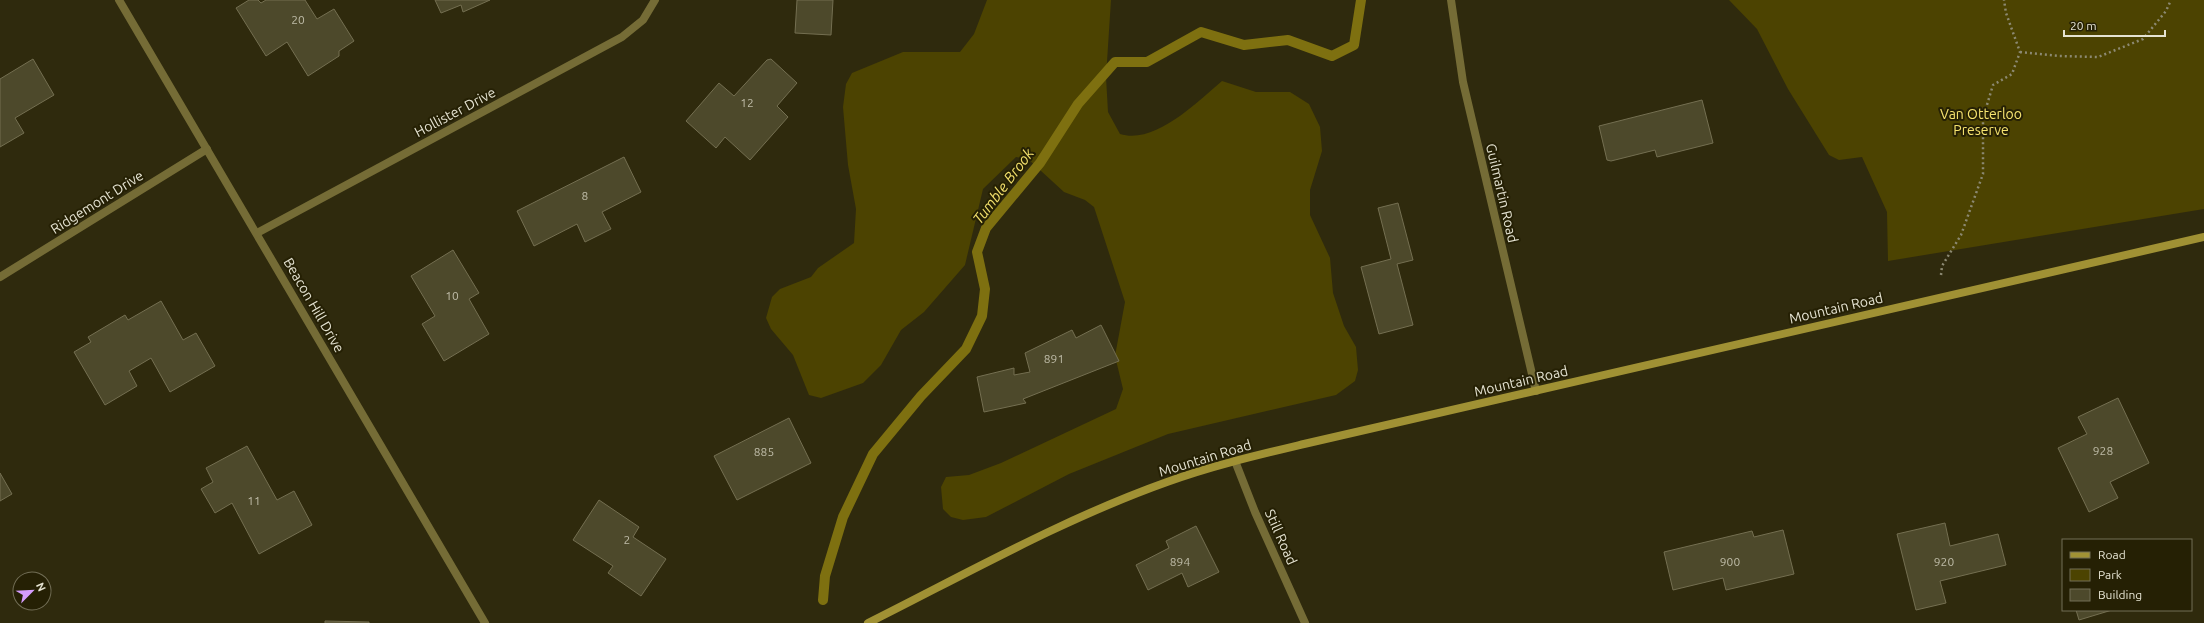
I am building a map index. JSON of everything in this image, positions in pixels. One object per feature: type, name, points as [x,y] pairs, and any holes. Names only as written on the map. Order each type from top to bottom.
[{"type":"main road","name":"Mountain Road","points":[[868,623],[1067,523],[1167,482],[1234,461],[2204,237]]},
{"type":"street","name":"Beacon Hill Drive","points":[[120,0],[485,623]]},
{"type":"street","name":"Hollister Drive","points":[[257,233],[622,37],[642,20],[655,0]]},
{"type":"street","name":"Guilmartin Road","points":[[1451,0],[1463,82],[1536,391]]},
{"type":"street","name":"Ridgemont Drive","points":[[0,277],[207,149]]},
{"type":"street","name":"Still Road","points":[[1234,461],[1255,512],[1305,623]]},
{"type":"path","points":[[1939,298],[1942,266],[1962,236],[1983,174],[1985,146],[1983,118],[1993,85],[2012,74],[2020,52],[2006,13],[2004,0]]},
{"type":"path","points":[[2020,52],[2059,56],[2098,57],[2143,39],[2166,11],[2171,0]]},
{"type":"green space","points":[[987,0],[1111,0],[1106,77],[1108,112],[1120,134],[1133,136],[1161,128],[1188,110],[1222,81],[1256,92],[1290,92],[1309,104],[1320,127],[1322,151],[1310,190],[1310,215],[1330,258],[1333,293],[1344,326],[1356,347],[1358,370],[1355,381],[1336,395],[1168,434],[1069,474],[986,517],[963,520],[951,517],[943,509],[941,487],[946,477],[969,475],[1001,463],[1116,409],[1123,389],[1115,356],[1125,302],[1094,207],[1085,200],[1064,192],[1028,159],[1016,157],[983,189],[965,265],[924,312],[901,330],[881,365],[863,383],[821,398],[809,395],[793,355],[771,329],[766,318],[772,297],[780,289],[811,277],[818,268],[854,243],[856,209],[848,165],[843,107],[846,84],[852,73],[903,52],[960,52],[974,34]]},
{"type":"green space","name":"Van Otterloo Preserve","points":[[1729,0],[2204,0],[2204,209],[1888,261],[1887,212],[1862,157],[1839,160],[1829,155],[1788,89],[1757,29]]},
{"type":"building","points":[[249,0],[258,0],[261,3],[266,0],[305,0],[317,19],[334,9],[354,41],[339,51],[339,56],[308,76],[287,42],[266,56],[236,8]]},
{"type":"building","points":[[435,0],[490,0],[463,12],[461,5],[441,13]]},
{"type":"building","points":[[797,0],[833,0],[831,35],[795,33]]},
{"type":"building","points":[[33,59],[54,95],[15,118],[24,133],[0,147],[0,79]]},
{"type":"building","points":[[771,59],[797,83],[777,106],[788,117],[750,160],[725,137],[716,148],[686,121],[719,83],[734,96],[767,60]]},
{"type":"building","points":[[1702,100],[1713,143],[1657,157],[1655,150],[1611,161],[1607,160],[1599,126]]},
{"type":"building","points":[[624,157],[641,192],[602,212],[611,229],[585,242],[577,224],[534,246],[517,211]]},
{"type":"building","points":[[1398,203],[1413,260],[1397,264],[1413,325],[1379,334],[1361,267],[1391,259],[1378,208]]},
{"type":"building","points":[[453,250],[479,293],[469,299],[489,334],[444,361],[422,324],[435,316],[411,276]]},
{"type":"building","points":[[161,301],[183,340],[196,333],[215,366],[170,392],[151,358],[129,371],[137,386],[105,405],[74,352],[91,342],[88,337],[125,315],[128,320]]},
{"type":"building","points":[[1101,325],[1119,361],[1023,399],[1026,403],[984,412],[977,377],[1014,368],[1014,375],[1030,372],[1025,353],[1072,330],[1076,338]]},
{"type":"building","points":[[2118,398],[2149,463],[2110,482],[2118,498],[2089,512],[2058,448],[2087,434],[2078,417]]},
{"type":"building","points":[[789,418],[811,463],[737,500],[714,456]]},
{"type":"building","points":[[247,446],[277,500],[294,491],[312,525],[259,554],[232,503],[215,513],[201,489],[213,482],[206,468]]},
{"type":"building","points":[[0,473],[12,494],[0,501]]},
{"type":"building","points":[[599,500],[639,527],[633,537],[666,559],[641,596],[608,573],[613,566],[573,540]]},
{"type":"building","points":[[1945,523],[1950,546],[1998,534],[2006,565],[1940,581],[1946,603],[1916,610],[1897,534]]},
{"type":"building","points":[[1196,526],[1219,572],[1188,587],[1182,573],[1148,590],[1136,565],[1169,548],[1166,541]]},
{"type":"building","points":[[1783,530],[1794,574],[1726,590],[1723,578],[1673,590],[1664,552],[1752,531],[1754,537]]},
{"type":"building","points":[[2076,611],[2109,611],[2079,620]]},
{"type":"building","points":[[325,621],[369,622],[369,623],[325,623]]},
{"type":"waterway","name":"Tumble Brook","points":[[823,600],[825,576],[843,517],[873,454],[921,396],[966,349],[982,316],[985,289],[977,252],[986,228],[1040,163],[1078,104],[1115,62],[1147,62],[1201,32],[1244,45],[1288,40],[1332,56],[1354,45],[1361,0]]}]
